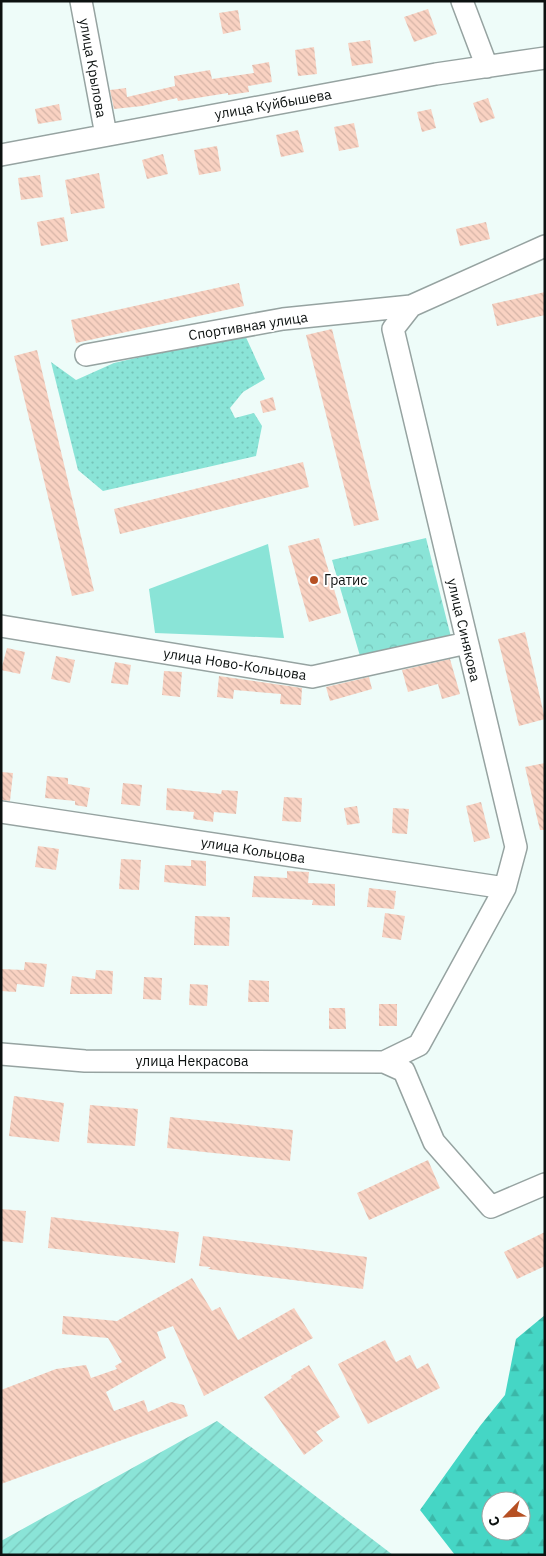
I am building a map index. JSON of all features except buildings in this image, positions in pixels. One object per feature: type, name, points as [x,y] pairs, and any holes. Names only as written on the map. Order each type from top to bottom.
[{"type":"street","name":"улица Крылова","points":[[81,1],[106,135]]},
{"type":"street","points":[[462,1],[487,67]]},
{"type":"street","name":"улица Куйбышева","points":[[1,155],[436,74],[545,58]]},
{"type":"street","name":"улица Синякова","points":[[384,1062],[419,1045],[505,888],[516,848],[393,329],[412,306],[545,246]]},
{"type":"street","name":"Спортивная улица","points":[[86,355],[283,319],[412,306]]},
{"type":"street","name":"улица Ново-Кольцова","points":[[1,626],[312,677],[467,643]]},
{"type":"street","name":"улица Кольцова","points":[[1,812],[505,888]]},
{"type":"street","name":"улица Некрасова","points":[[1,1054],[85,1061],[384,1062]]},
{"type":"street","points":[[384,1062],[404,1072],[434,1142],[492,1207],[545,1184]]},
{"type":"green space","points":[[244,333],[265,379],[243,392],[230,408],[235,418],[254,413],[262,426],[256,456],[103,491],[78,470],[51,362],[76,380],[114,363]]},
{"type":"green space","points":[[426,538],[451,637],[360,656],[332,560]]},
{"type":"green space","points":[[268,544],[284,638],[155,633],[149,589]]},
{"type":"green space","points":[[545,1315],[545,1555],[455,1555],[420,1510],[480,1426],[505,1395],[516,1339]]},
{"type":"green space","points":[[217,1421],[393,1555],[1,1555],[1,1541]]},
{"type":"place","name":"Гратис","points":[[314,580]]}]
